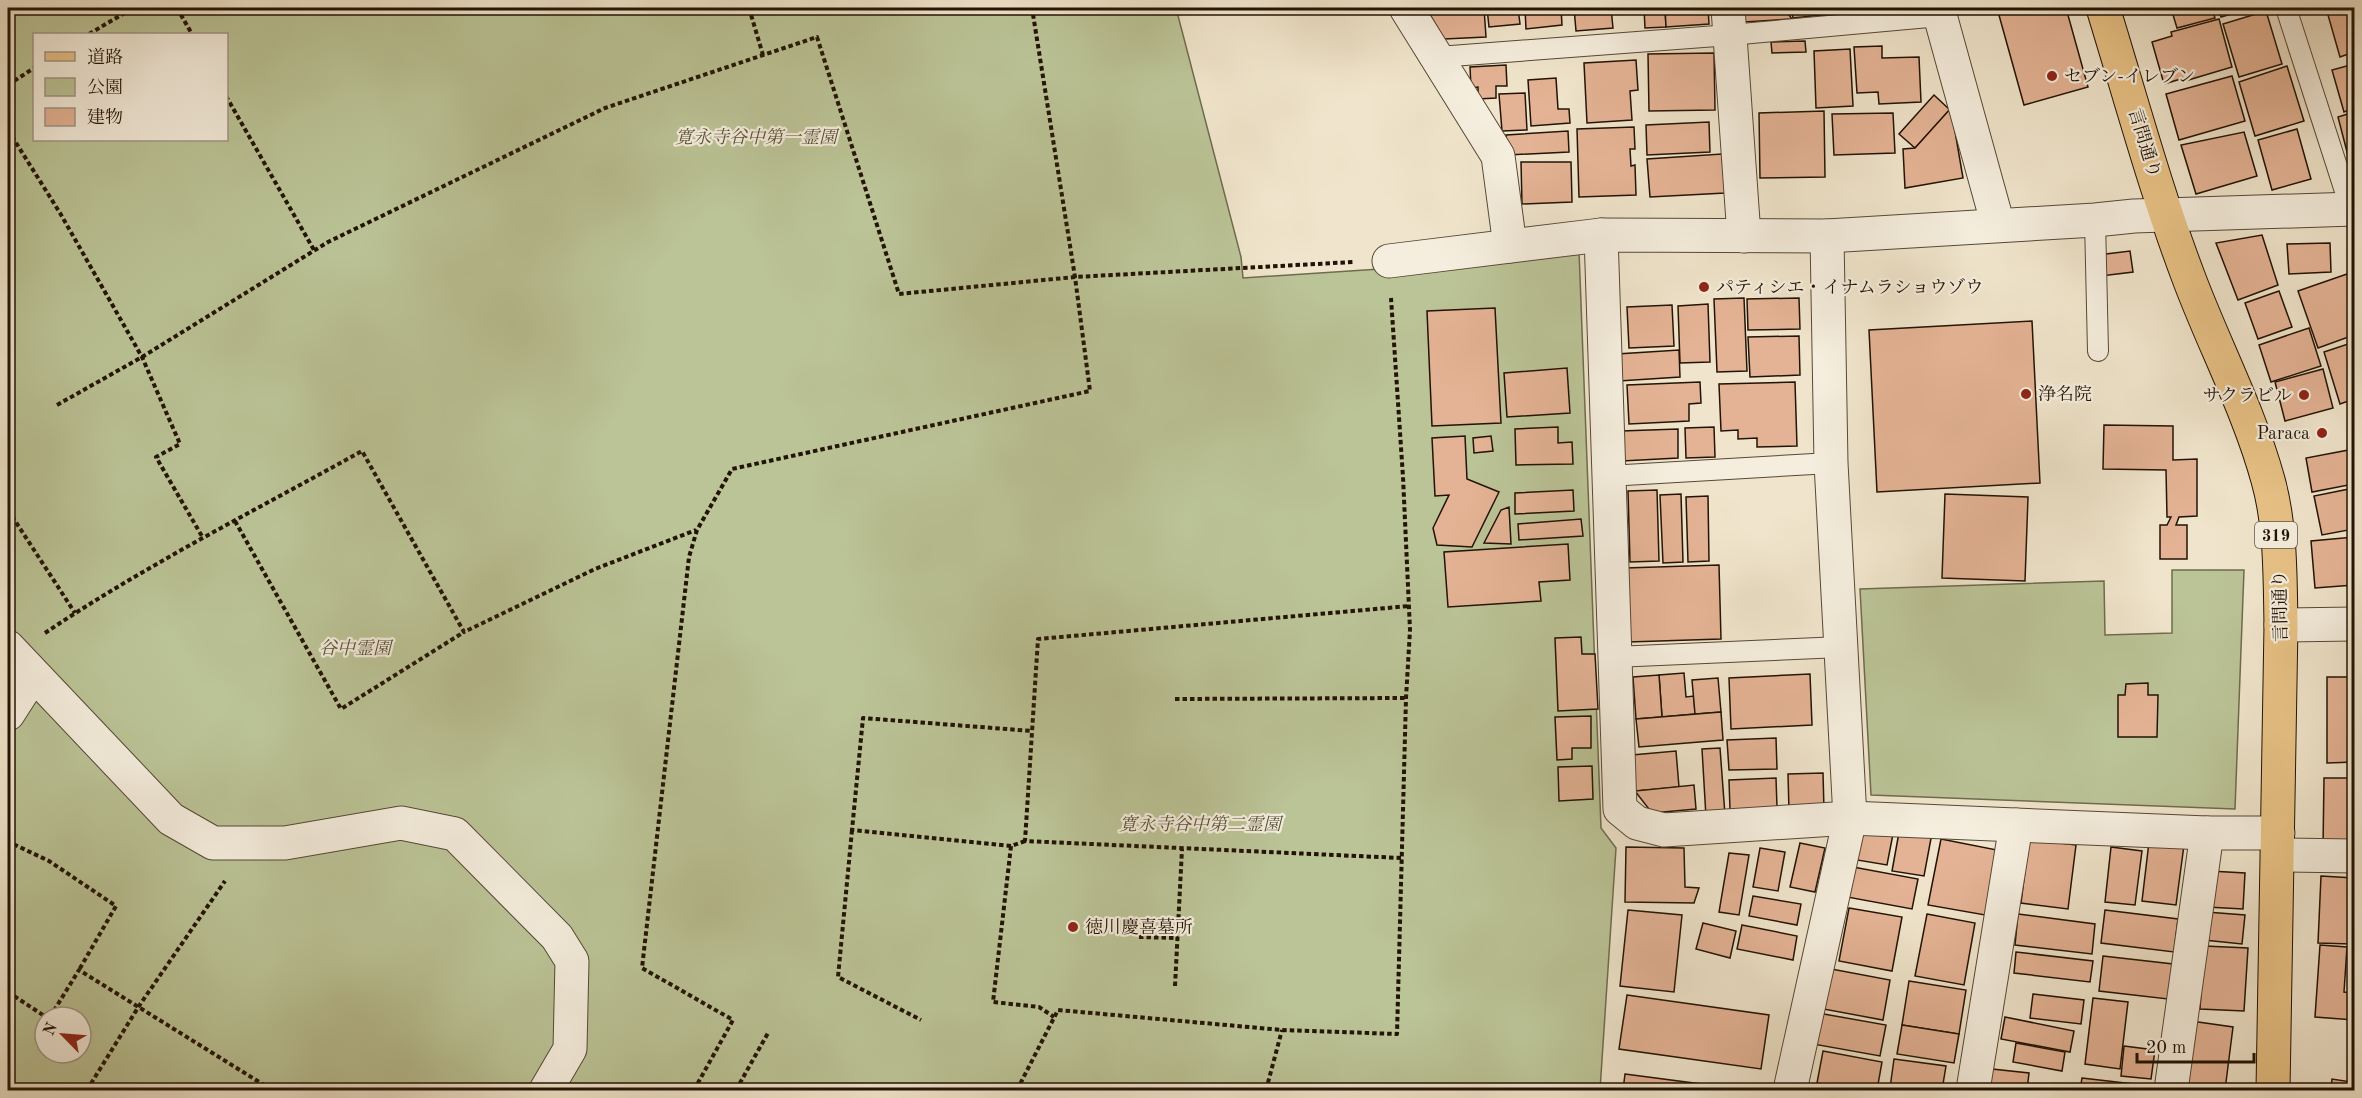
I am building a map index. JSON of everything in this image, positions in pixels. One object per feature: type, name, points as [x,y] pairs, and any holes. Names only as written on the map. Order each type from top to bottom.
[{"type":"main road","name":"言問通り","points":[[2103,8],[2189,280],[2259,450],[2269,482],[2279,563],[2281,625],[2272,1090]]},
{"type":"street","points":[[1406,8],[1498,156],[1510,246]]},
{"type":"street","points":[[1939,12],[1998,225]]},
{"type":"street","points":[[1729,21],[1744,236]]},
{"type":"street","points":[[1389,261],[1600,235],[1827,236],[2134,216],[2353,213]]},
{"type":"street","points":[[1600,235],[1620,809],[1637,823],[1664,830],[1850,818],[2207,833],[2355,855]]},
{"type":"street","points":[[1790,1090],[1850,818],[1831,464],[1827,236]]},
{"type":"street","points":[[2281,625],[2355,624]]},
{"type":"street","points":[[8,714],[18,659]]},
{"type":"street","points":[[18,659],[171,819],[213,843],[285,843],[401,823],[455,834],[557,937],[572,961],[570,1049],[546,1090]]},
{"type":"street","points":[[1973,1090],[2016,825]]},
{"type":"street","points":[[2171,1090],[2207,833]]},
{"type":"lane","points":[[2286,8],[2353,213]]},
{"type":"lane","points":[[1438,57],[1729,21],[1939,12]]},
{"type":"lane","points":[[2095,220],[2098,351]]},
{"type":"lane","points":[[1608,476],[1831,464]]},
{"type":"lane","points":[[1614,657],[1841,647]]},
{"type":"path","points":[[91,33],[133,8]]},
{"type":"path","points":[[177,8],[191,33]]},
{"type":"path","points":[[749,8],[763,55]]},
{"type":"path","points":[[694,1090],[733,1020],[642,968],[689,557],[697,530],[732,469],[1090,391],[1075,277],[1032,8]]},
{"type":"path","points":[[57,405],[142,357],[314,250],[605,108],[817,38],[898,294],[1075,277],[1389,261],[1410,630],[1406,698],[1397,1034],[1282,1030],[1058,1010],[1017,1090]]},
{"type":"path","points":[[8,85],[33,69]]},
{"type":"path","points":[[228,100],[314,250]]},
{"type":"path","points":[[8,130],[60,213],[142,357],[180,444],[156,457],[203,538]]},
{"type":"path","points":[[18,659],[75,613],[203,538],[363,451],[464,632]]},
{"type":"path","points":[[8,510],[75,613]]},
{"type":"path","points":[[235,521],[341,709],[464,632],[596,569],[697,530]]},
{"type":"path","points":[[1025,841],[1038,639],[1409,606]]},
{"type":"path","points":[[1175,699],[1406,698]]},
{"type":"path","points":[[921,1020],[838,977],[863,718],[1032,731]]},
{"type":"path","points":[[852,830],[1011,846],[1025,841],[1401,858]]},
{"type":"path","points":[[8,844],[9,842],[49,861],[116,906],[56,1005]]},
{"type":"path","points":[[87,1090],[139,1006],[250,843]]},
{"type":"path","points":[[1011,846],[993,1002],[1039,1007],[1054,1017]]},
{"type":"path","points":[[1175,986],[1182,848]]},
{"type":"path","points":[[1139,937],[1178,938]]},
{"type":"path","points":[[79,970],[272,1090]]},
{"type":"path","points":[[8,992],[33,1008]]},
{"type":"path","points":[[1266,1090],[1282,1030]]},
{"type":"path","points":[[736,1090],[768,1033]]},
{"type":"green space","name":"谷中霊園","points":[[8,8],[1176,8],[1241,257],[1243,278],[1380,269],[1579,251],[1601,828],[1616,848],[1600,1090],[8,1090]]},
{"type":"green space","points":[[2172,570],[2244,570],[2235,809],[1871,795],[1860,589],[2104,581],[2105,635],[2172,633]]},
{"type":"building","points":[[1426,8],[1484,8],[1486,37],[1444,39]]},
{"type":"building","points":[[1487,8],[1518,8],[1520,24],[1489,27]]},
{"type":"building","points":[[1525,8],[1561,8],[1562,25],[1526,29]]},
{"type":"building","points":[[1574,8],[1611,8],[1613,28],[1576,31]]},
{"type":"building","points":[[1644,8],[1665,8],[1666,27],[1645,28]]},
{"type":"building","points":[[1665,8],[1708,8],[1709,24],[1666,27]]},
{"type":"building","points":[[1743,8],[1784,8],[1792,19],[1744,22]]},
{"type":"building","points":[[1791,8],[1830,8],[1831,14],[1793,18]]},
{"type":"building","points":[[1997,8],[2066,8],[2088,87],[2024,105]]},
{"type":"building","points":[[2171,8],[2212,8],[2215,18],[2177,28]]},
{"type":"building","points":[[2218,8],[2252,8],[2221,17]]},
{"type":"building","points":[[2326,8],[2354,8],[2354,52],[2340,57]]},
{"type":"building","points":[[2266,11],[2282,64],[2239,77],[2223,24]]},
{"type":"building","points":[[2219,19],[2232,67],[2185,81],[2184,78],[2164,84],[2152,42],[2172,36],[2171,32]]},
{"type":"building","points":[[1805,41],[1806,52],[1772,53],[1771,42]]},
{"type":"building","points":[[1882,46],[1882,58],[1919,57],[1921,102],[1879,104],[1878,92],[1857,93],[1854,47]]},
{"type":"building","points":[[1850,49],[1853,106],[1816,108],[1814,51]]},
{"type":"building","points":[[1714,53],[1715,110],[1649,111],[1648,54]]},
{"type":"building","points":[[1636,60],[1638,90],[1630,91],[1632,120],[1587,123],[1584,63]]},
{"type":"building","points":[[2354,64],[2354,108],[2344,112],[2332,70]]},
{"type":"building","points":[[1506,65],[1507,86],[1496,86],[1496,98],[1478,99],[1478,87],[1471,88],[1470,67]]},
{"type":"building","points":[[2287,66],[2304,121],[2255,136],[2239,82]]},
{"type":"building","points":[[2232,76],[2245,121],[2179,140],[2166,94]]},
{"type":"building","points":[[1556,78],[1558,109],[1569,109],[1570,123],[1531,126],[1528,80]]},
{"type":"building","points":[[1525,93],[1527,130],[1502,131],[1499,94]]},
{"type":"building","points":[[1934,95],[1950,110],[1915,148],[1899,134]]},
{"type":"building","points":[[1951,108],[1963,178],[1905,188],[1903,149],[1915,148]]},
{"type":"building","points":[[1824,111],[1825,177],[1760,178],[1759,113]]},
{"type":"building","points":[[2354,112],[2354,179],[2338,117]]},
{"type":"building","points":[[1893,113],[1895,153],[1834,155],[1832,114]]},
{"type":"building","points":[[1709,122],[1710,152],[1647,155],[1646,125]]},
{"type":"building","points":[[1634,127],[1635,149],[1630,149],[1631,166],[1635,165],[1636,195],[1579,197],[1577,129]]},
{"type":"building","points":[[2297,129],[2311,179],[2272,190],[2258,140]]},
{"type":"building","points":[[1568,131],[1569,152],[1508,155],[1506,135]]},
{"type":"building","points":[[2244,132],[2257,176],[2196,194],[2181,145]]},
{"type":"building","points":[[1722,154],[1725,193],[1650,197],[1647,159]]},
{"type":"building","points":[[1521,162],[1571,162],[1572,202],[1522,204]]},
{"type":"building","points":[[2262,235],[2278,285],[2238,300],[2216,243]]},
{"type":"building","points":[[2330,243],[2331,272],[2289,274],[2287,244]]},
{"type":"building","points":[[2130,251],[2133,272],[2101,276],[2098,255]]},
{"type":"building","points":[[2347,274],[2354,297],[2354,335],[2318,348],[2298,291]]},
{"type":"building","points":[[2279,291],[2292,327],[2258,339],[2245,303]]},
{"type":"building","points":[[1744,298],[1747,371],[1717,372],[1714,299]]},
{"type":"building","points":[[1799,298],[1800,329],[1748,330],[1747,299]]},
{"type":"building","points":[[1708,304],[1710,362],[1680,363],[1678,306]]},
{"type":"building","points":[[1672,305],[1674,346],[1629,348],[1627,307]]},
{"type":"building","points":[[1495,308],[1501,423],[1432,426],[1427,311]]},
{"type":"building","points":[[2032,321],[2040,483],[1877,492],[1869,330]]},
{"type":"building","points":[[2309,328],[2321,366],[2271,382],[2259,345]]},
{"type":"building","points":[[1799,336],[1800,375],[1750,377],[1748,337]]},
{"type":"building","points":[[2354,342],[2354,399],[2340,404],[2324,352]]},
{"type":"building","points":[[1679,350],[1680,377],[1619,381],[1617,354]]},
{"type":"building","points":[[1567,368],[1570,413],[1507,417],[1504,373]]},
{"type":"building","name":"サクラビル","points":[[2323,369],[2333,408],[2285,421],[2275,382]]},
{"type":"building","points":[[1700,382],[1701,403],[1689,404],[1689,421],[1629,424],[1627,385]]},
{"type":"building","points":[[1795,382],[1797,446],[1757,447],[1757,438],[1738,439],[1738,430],[1721,431],[1719,384]]},
{"type":"building","points":[[2104,425],[2173,426],[2173,460],[2197,459],[2197,516],[2179,517],[2176,525],[2187,525],[2187,559],[2160,559],[2160,525],[2167,525],[2171,517],[2167,517],[2166,470],[2103,469]]},
{"type":"building","points":[[1558,427],[1558,443],[1572,442],[1573,464],[1516,465],[1515,429]]},
{"type":"building","points":[[1714,427],[1715,457],[1686,458],[1685,428]]},
{"type":"building","points":[[1678,429],[1678,458],[1622,461],[1621,431]]},
{"type":"building","points":[[1465,436],[1467,479],[1499,492],[1472,547],[1437,545],[1433,528],[1449,495],[1435,496],[1432,438]]},
{"type":"building","points":[[1491,436],[1493,451],[1474,453],[1473,438]]},
{"type":"building","points":[[2354,449],[2354,484],[2312,492],[2306,458]]},
{"type":"building","points":[[2354,488],[2354,529],[2322,535],[2314,496]]},
{"type":"building","points":[[1573,490],[1574,511],[1515,514],[1515,493]]},
{"type":"building","points":[[1657,490],[1659,561],[1630,562],[1628,491]]},
{"type":"building","points":[[1681,494],[1683,562],[1663,563],[1660,495]]},
{"type":"building","points":[[1945,494],[2028,497],[2025,581],[1942,578]]},
{"type":"building","points":[[1708,496],[1709,561],[1688,562],[1686,497]]},
{"type":"building","points":[[1509,507],[1511,544],[1484,543],[1501,510]]},
{"type":"building","points":[[1581,519],[1583,536],[1519,540],[1518,524]]},
{"type":"building","points":[[2354,537],[2354,585],[2315,588],[2311,541]]},
{"type":"building","points":[[1568,544],[1570,580],[1539,582],[1541,601],[1448,607],[1444,552]]},
{"type":"building","points":[[1719,565],[1721,639],[1628,642],[1625,568]]},
{"type":"building","points":[[1581,637],[1582,654],[1595,654],[1598,709],[1558,711],[1555,638]]},
{"type":"building","points":[[1684,673],[1686,697],[1694,696],[1695,714],[1662,717],[1659,675]]},
{"type":"building","points":[[1810,674],[1812,725],[1731,729],[1729,678]]},
{"type":"building","points":[[1659,675],[1662,717],[1636,719],[1633,677]]},
{"type":"building","points":[[2327,677],[2354,677],[2354,762],[2327,763]]},
{"type":"building","points":[[1718,678],[1721,712],[1695,714],[1692,680]]},
{"type":"building","points":[[2148,683],[2148,695],[2158,695],[2157,737],[2118,737],[2118,695],[2125,695],[2126,684]]},
{"type":"building","points":[[1721,712],[1723,740],[1639,747],[1636,719]]},
{"type":"building","points":[[1591,716],[1591,748],[1572,748],[1572,759],[1557,760],[1555,717]]},
{"type":"building","points":[[1776,738],[1777,769],[1729,770],[1727,740]]},
{"type":"building","points":[[1720,748],[1725,815],[1706,817],[1702,749]]},
{"type":"building","points":[[1676,751],[1679,787],[1635,791],[1632,755]]},
{"type":"building","points":[[1592,766],[1593,799],[1559,801],[1558,767]]},
{"type":"building","points":[[1823,773],[1824,810],[1789,811],[1788,774]]},
{"type":"building","points":[[1776,778],[1777,807],[1730,810],[1729,780]]},
{"type":"building","points":[[2324,778],[2354,778],[2354,848],[2323,848]]},
{"type":"building","points":[[1694,785],[1696,809],[1652,813],[1635,791]]},
{"type":"building","points":[[1900,827],[1932,833],[1924,876],[1892,871]]},
{"type":"building","points":[[1863,829],[1893,834],[1887,865],[1857,860]]},
{"type":"building","points":[[1941,839],[1997,850],[1985,915],[1928,905]]},
{"type":"building","points":[[2029,839],[2076,845],[2068,909],[2021,903]]},
{"type":"building","points":[[2149,842],[2184,845],[2176,905],[2142,901]]},
{"type":"building","points":[[1800,843],[1825,848],[1815,892],[1790,887]]},
{"type":"building","points":[[1626,847],[1684,848],[1685,887],[1699,888],[1694,903],[1625,902]]},
{"type":"building","points":[[2111,847],[2142,851],[2135,905],[2105,902]]},
{"type":"building","points":[[1760,848],[1785,852],[1778,891],[1753,887]]},
{"type":"building","points":[[1729,853],[1749,855],[1739,915],[1719,912]]},
{"type":"building","points":[[1853,867],[1918,879],[1912,909],[1847,897]]},
{"type":"building","points":[[2210,871],[2245,873],[2243,909],[2207,907]]},
{"type":"building","points":[[2321,876],[2354,878],[2351,944],[2318,943]]},
{"type":"building","points":[[1753,896],[1801,904],[1797,925],[1749,916]]},
{"type":"building","points":[[1849,908],[1902,917],[1892,971],[1839,961]]},
{"type":"building","points":[[1628,910],[1682,915],[1674,992],[1620,986]]},
{"type":"building","points":[[2105,910],[2178,919],[2174,952],[2101,943]]},
{"type":"building","points":[[2206,912],[2245,915],[2242,944],[2204,940]]},
{"type":"building","points":[[1927,914],[1975,923],[1964,985],[1915,976]]},
{"type":"building","points":[[2018,914],[2095,924],[2092,954],[2015,945]]},
{"type":"building","points":[[1703,923],[1736,931],[1730,958],[1696,949]]},
{"type":"building","points":[[1742,925],[1797,936],[1793,960],[1737,949]]},
{"type":"building","points":[[2320,945],[2347,947],[2344,992],[2354,993],[2354,1020],[2315,1017]]},
{"type":"building","points":[[2204,946],[2248,948],[2244,1011],[2200,1009]]},
{"type":"building","points":[[2016,952],[2093,961],[2090,982],[2014,973]]},
{"type":"building","points":[[2103,956],[2173,964],[2168,999],[2099,991]]},
{"type":"building","points":[[1826,968],[1890,980],[1883,1020],[1818,1008]]},
{"type":"building","points":[[1909,981],[1966,990],[1959,1034],[1902,1025]]},
{"type":"building","points":[[2033,994],[2084,1000],[2081,1024],[2030,1018]]},
{"type":"building","points":[[1627,995],[1769,1015],[1761,1069],[1619,1049]]},
{"type":"building","points":[[2093,998],[2128,1002],[2120,1069],[2085,1064]]},
{"type":"building","points":[[1818,1013],[1886,1025],[1880,1056],[1813,1044]]},
{"type":"building","points":[[2005,1017],[2074,1031],[2070,1052],[2001,1039]]},
{"type":"building","points":[[2191,1021],[2233,1027],[2225,1090],[2183,1084]]},
{"type":"building","points":[[1902,1025],[1959,1034],[1954,1063],[1897,1054]]},
{"type":"building","points":[[2353,1035],[2354,1090],[2331,1090],[2332,1079],[2351,1082]]},
{"type":"building","points":[[2016,1043],[2065,1052],[2062,1071],[2013,1062]]},
{"type":"building","points":[[2124,1046],[2155,1050],[2151,1079],[2121,1076]]},
{"type":"building","points":[[1823,1051],[1882,1062],[1877,1090],[1856,1090],[1817,1083]]},
{"type":"building","points":[[1894,1059],[1946,1066],[1942,1090],[1890,1088]]},
{"type":"building","points":[[1992,1069],[2029,1073],[2027,1090],[1989,1090]]},
{"type":"building","points":[[1625,1074],[1701,1084],[1700,1090],[1623,1090]]},
{"type":"building","points":[[2082,1078],[2142,1085],[2142,1090],[2080,1090]]},
{"type":"place","name":"セブン-イレブン","points":[[2052,76]]},
{"type":"place","name":"パティシエ・イナムラショウゾウ","points":[[1704,287]]},
{"type":"place","name":"浄名院","points":[[2026,394]]},
{"type":"place","name":"サクラビル","points":[[2304,395]]},
{"type":"place","name":"Paraca","points":[[2322,433]]},
{"type":"place","name":"徳川慶喜墓所","points":[[1073,927]]},
{"type":"park label","name":"寛永寺谷中第一霊園","points":[[756,137]]},
{"type":"park label","name":"寛永寺谷中第二霊園","points":[[1200,824]]}]
